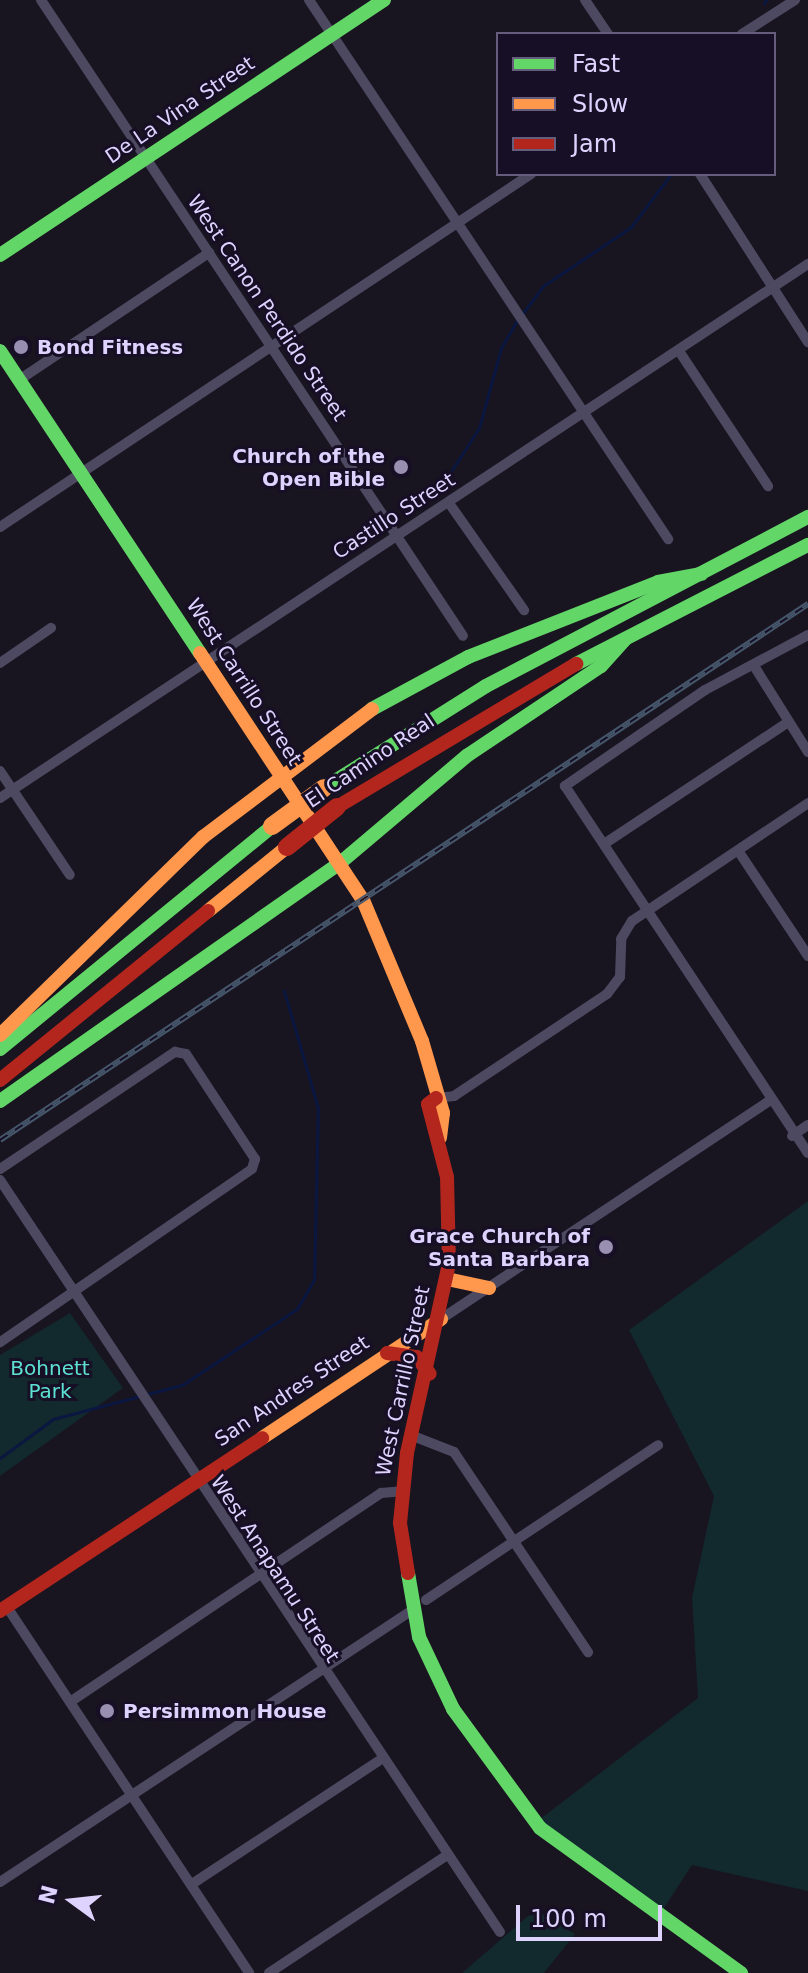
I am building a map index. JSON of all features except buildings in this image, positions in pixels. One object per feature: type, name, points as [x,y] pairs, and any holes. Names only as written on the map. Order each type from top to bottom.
[{"type":"main road","name":"De La Vina Street","points":[[0,255],[384,0]]},
{"type":"main road","name":"West Carrillo Street","points":[[0,351],[272,765],[340,863],[394,963],[436,1098],[429,1115],[440,1138],[447,1279],[430,1374],[402,1491],[419,1606],[453,1709],[527,1814],[590,1870],[741,1973]]},
{"type":"main road","name":"El Camino Real","points":[[0,1049],[272,826],[324,788],[475,692],[808,517]]},
{"type":"main road","name":"El Camino Real","points":[[0,1080],[337,807],[506,700],[808,545]]},
{"type":"main road","points":[[0,1035],[272,765],[455,663],[658,582],[701,574]]},
{"type":"main road","points":[[0,1101],[340,863],[468,755],[601,666],[625,639]]},
{"type":"main road","points":[[447,1279],[489,1288]]},
{"type":"main road","name":"San Andres Street","points":[[3,1609],[441,1319]]},
{"type":"main road","points":[[387,1353],[417,1357],[430,1374]]},
{"type":"street","name":"West Canon Perdido Street","points":[[41,0],[463,636]]},
{"type":"street","points":[[309,0],[668,539]]},
{"type":"street","points":[[585,0],[607,32]]},
{"type":"street","points":[[745,32],[795,0]]},
{"type":"street","points":[[0,527],[528,176]]},
{"type":"street","points":[[701,176],[808,342]]},
{"type":"street","points":[[19,380],[209,253]]},
{"type":"street","name":"Castillo Street","points":[[0,798],[808,264]]},
{"type":"street","points":[[679,351],[768,486]]},
{"type":"street","points":[[449,503],[524,610]]},
{"type":"street","points":[[0,663],[51,628]]},
{"type":"street","points":[[808,635],[756,669],[745,667],[705,690],[565,786],[792,1136],[808,1153]]},
{"type":"street","points":[[756,669],[808,752]]},
{"type":"street","points":[[604,844],[788,722]]},
{"type":"street","points":[[0,771],[70,875]]},
{"type":"street","points":[[436,1098],[454,1096],[607,994],[622,971],[623,934],[645,912],[808,803]]},
{"type":"street","points":[[739,852],[808,956]]},
{"type":"street","points":[[0,1342],[255,1164],[186,1054],[175,1052],[3,1166]]},
{"type":"street","name":"San Andres Street","points":[[441,1319],[769,1101]]},
{"type":"street","points":[[792,1136],[808,1125]]},
{"type":"street","name":"West Anapamu Street","points":[[0,1180],[71,1295],[444,1857],[500,1932]]},
{"type":"street","points":[[413,1436],[450,1448],[510,1543],[588,1652]]},
{"type":"street","points":[[0,1882],[658,1445]]},
{"type":"street","points":[[70,1702],[383,1492],[402,1491]]},
{"type":"street","points":[[3,1609],[70,1702],[249,1973]]},
{"type":"street","points":[[192,1884],[380,1760]]},
{"type":"street","points":[[269,1973],[444,1857]]},
{"type":"green space","points":[[808,1201],[808,1891],[692,1865],[660,1914],[535,1823],[698,1698],[692,1598],[714,1496],[629,1330]]},
{"type":"green space","name":"Bohnett Park","points":[[70,1313],[123,1388],[0,1476],[0,1355]]},
{"type":"green space","points":[[535,1910],[575,1934],[544,1973],[462,1973]]},
{"type":"waterway","points":[[522,314],[543,286],[631,227],[669,176]]},
{"type":"waterway","points":[[442,485],[479,428],[501,348],[517,320]]},
{"type":"waterway","points":[[0,1458],[53,1419],[182,1385],[297,1309],[314,1280],[318,1108],[284,991]]},
{"type":"railway","points":[[0,1140],[808,604]]},
{"type":"traffic: fast","points":[[0,255],[384,0]]},
{"type":"traffic: fast","points":[[0,351],[200,653]]},
{"type":"traffic: fast","points":[[324,788],[486,686],[808,517]]},
{"type":"traffic: fast","points":[[576,664],[808,545]]},
{"type":"traffic: fast","points":[[372,709],[468,657],[658,582],[701,574]]},
{"type":"traffic: fast","points":[[0,1101],[340,863],[468,755],[601,666],[625,639]]},
{"type":"traffic: fast","points":[[0,1049],[272,826]]},
{"type":"traffic: fast","points":[[408,1573],[419,1637],[453,1709],[540,1828],[741,1973]]},
{"type":"traffic: slow","points":[[200,653],[363,900],[422,1041],[443,1113],[440,1138]]},
{"type":"traffic: slow","points":[[0,1035],[203,837],[372,709]]},
{"type":"traffic: slow","points":[[272,826],[324,788]]},
{"type":"traffic: slow","points":[[208,911],[287,847]]},
{"type":"traffic: slow","points":[[447,1279],[489,1288]]},
{"type":"traffic: slow","points":[[262,1438],[441,1319]]},
{"type":"traffic: jam","points":[[337,807],[576,664]]},
{"type":"traffic: jam","points":[[287,847],[337,807]]},
{"type":"traffic: jam","points":[[0,1080],[208,911]]},
{"type":"traffic: jam","points":[[408,1573],[400,1523],[407,1453],[449,1264],[447,1177],[428,1104],[436,1098]]},
{"type":"traffic: jam","points":[[387,1353],[417,1357],[430,1374]]},
{"type":"traffic: jam","points":[[0,1611],[262,1438]]},
{"type":"place","name":"Bond Fitness","points":[[21,347]]},
{"type":"place","name":"Church of the Open Bible","points":[[401,467]]},
{"type":"place","name":"Grace Church of Santa Barbara","points":[[606,1247]]},
{"type":"place","name":"Persimmon House","points":[[107,1711]]}]
